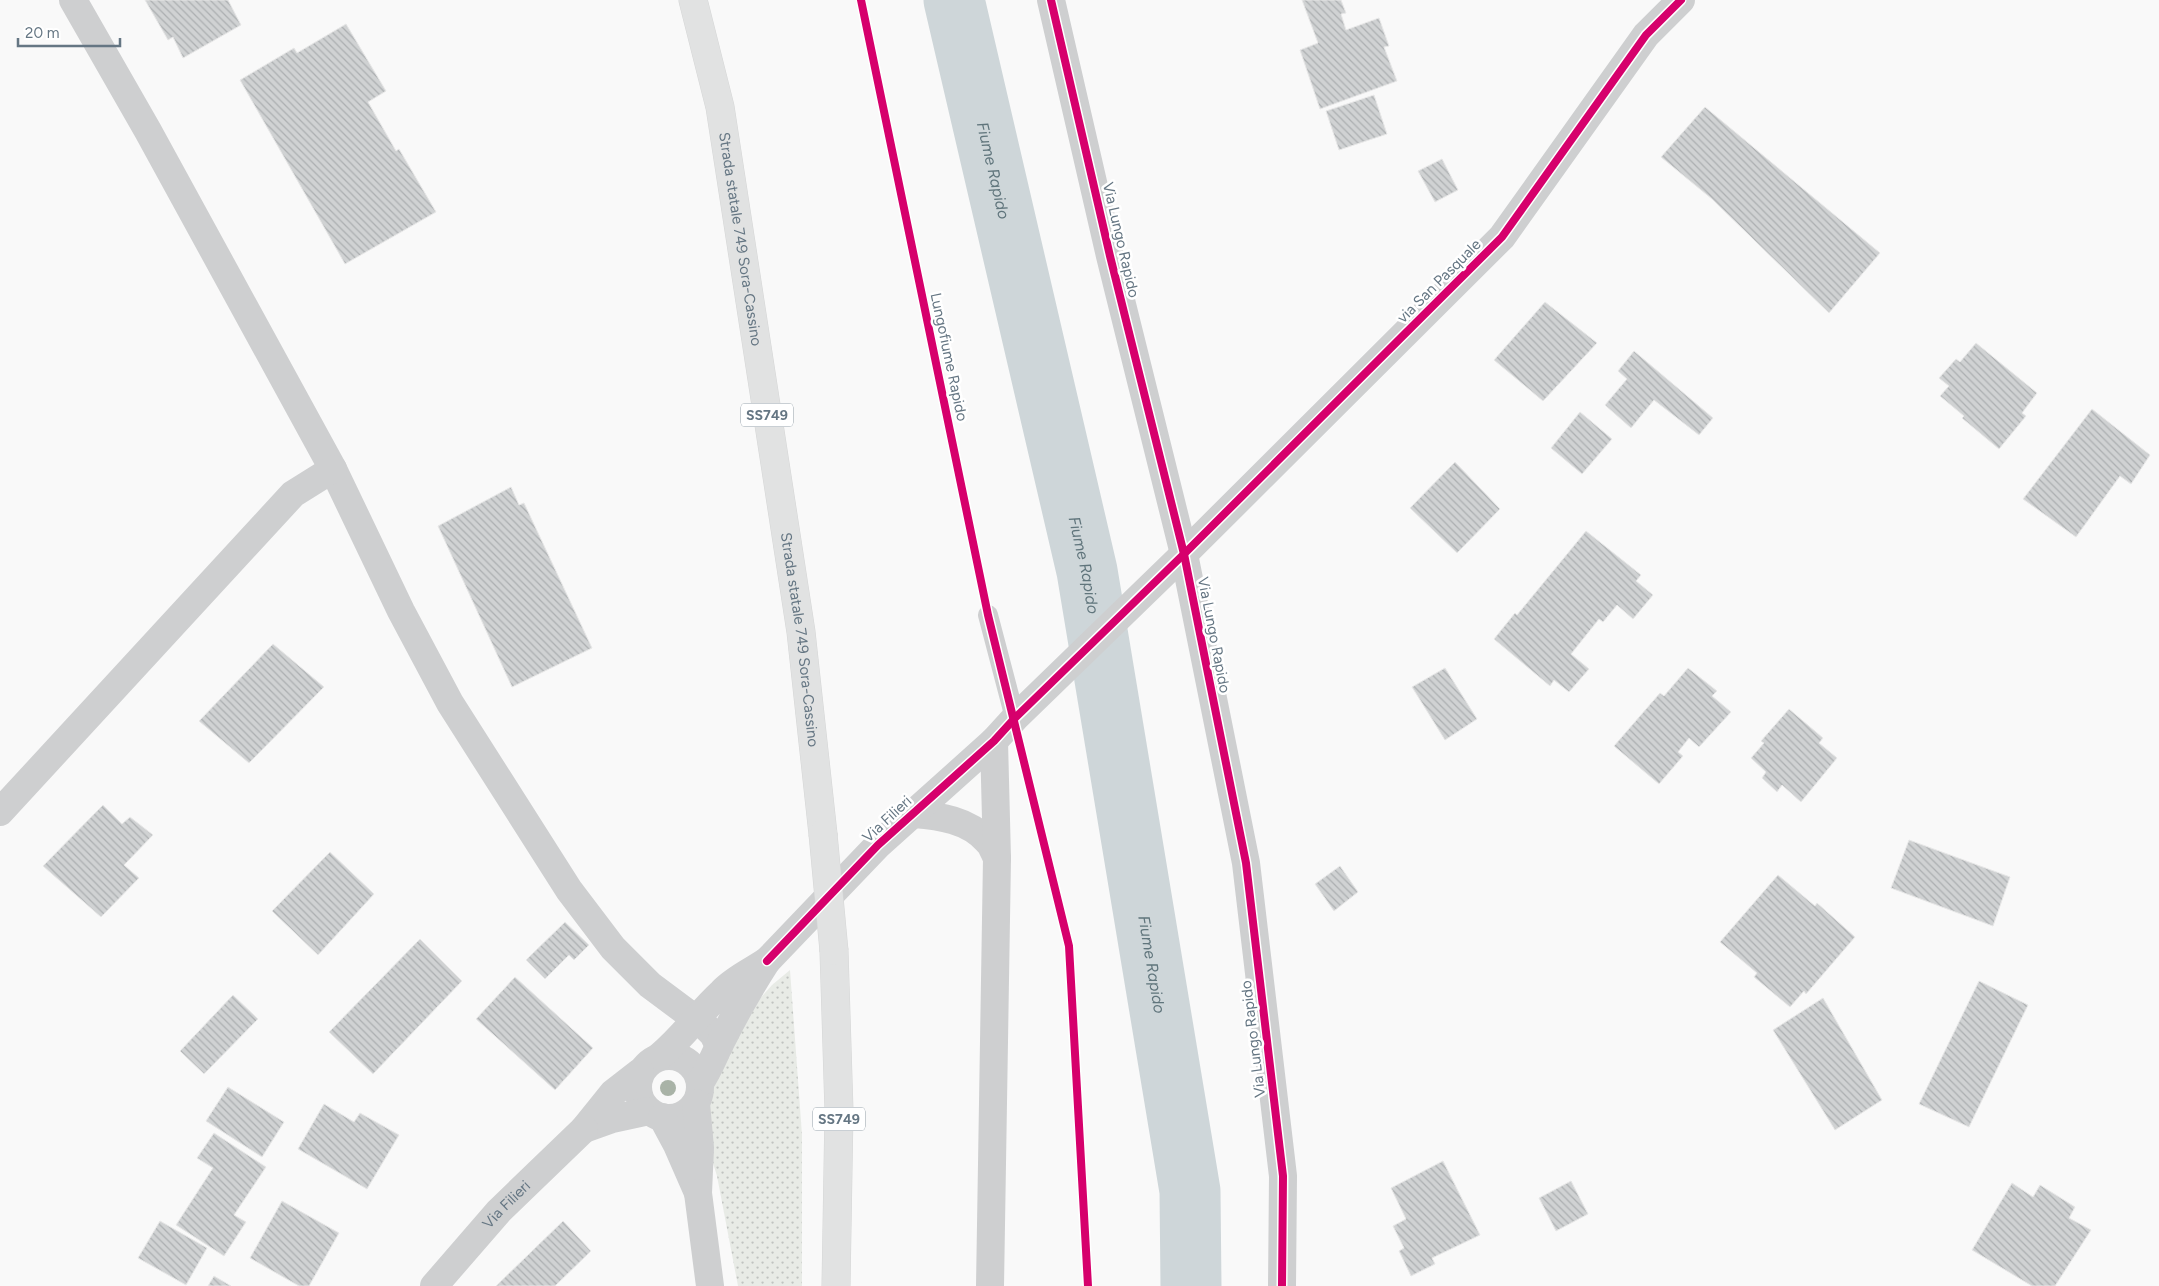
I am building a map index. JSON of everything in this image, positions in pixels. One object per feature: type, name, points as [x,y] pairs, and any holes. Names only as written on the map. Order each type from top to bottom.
[{"type":"highway","name":"Strada statale 749 Sora-Cassino","points":[[693,0],[720,107],[801,632],[824,834],[834,951],[839,1111],[836,1286]]},
{"type":"street","points":[[73,0],[148,131],[333,469],[401,611],[450,703],[569,890],[613,948],[650,985],[713,1034],[719,1046]]},
{"type":"street","name":"Via Lungo Rapido","points":[[1051,0],[1110,256],[1175,562],[1246,862],[1283,1176],[1282,1286]]},
{"type":"street","name":"via San Pasquale","points":[[1023,710],[1502,237],[1646,35],[1681,0]]},
{"type":"street","points":[[0,812],[293,494],[333,469]]},
{"type":"street","name":"Via Filieri","points":[[698,1093],[742,1001],[767,961],[878,845],[994,740],[1023,710]]},
{"type":"street","points":[[990,1286],[997,858],[994,740]]},
{"type":"street","points":[[914,814],[941,816],[964,824],[987,840],[997,858]]},
{"type":"street","name":"Via Filieri","points":[[434,1286],[499,1211],[584,1129],[613,1093],[678,1042],[694,1020],[724,990],[767,961]]},
{"type":"street","points":[[698,1193],[678,1146],[656,1114],[641,1103],[638,1093],[637,1082],[650,1064],[671,1055],[691,1063],[697,1072],[700,1148],[698,1193],[710,1286]]},
{"type":"street","points":[[656,1114],[679,1117],[689,1112],[698,1093]]},
{"type":"street","name":"Via Filieri","points":[[584,1129],[612,1119],[656,1114]]},
{"type":"lane","points":[[988,615],[1023,710]]},
{"type":"shaded area","points":[[790,970],[802,1135],[802,1286],[738,1286],[717,1176],[705,1137],[707,1106],[713,1084],[747,1013],[772,985]]},
{"type":"building","points":[[145,0],[228,0],[241,25],[183,58],[173,37],[168,40]]},
{"type":"building","points":[[1302,0],[1341,0],[1346,13],[1341,14],[1346,30],[1379,18],[1389,46],[1384,47],[1397,81],[1320,109],[1300,50],[1318,43]]},
{"type":"building","points":[[346,24],[386,91],[368,102],[396,151],[399,149],[436,212],[345,264],[240,80],[294,48],[297,53]]},
{"type":"building","points":[[1374,95],[1387,134],[1339,150],[1326,111]]},
{"type":"building","points":[[1705,107],[1880,253],[1829,313],[1712,199],[1661,157]]},
{"type":"building","points":[[1442,159],[1458,190],[1435,202],[1418,171]]},
{"type":"building","points":[[1545,302],[1597,343],[1543,401],[1494,360]]},
{"type":"building","points":[[1976,343],[2037,393],[2022,413],[2026,416],[1999,449],[1962,418],[1964,416],[1940,396],[1949,386],[1939,378],[1956,359],[1960,362]]},
{"type":"building","points":[[1634,351],[1713,418],[1699,435],[1654,400],[1631,428],[1605,405],[1627,379],[1618,371]]},
{"type":"building","points":[[2092,409],[2150,455],[2131,484],[2120,476],[2076,537],[2023,499]]},
{"type":"building","points":[[1580,412],[1612,439],[1582,474],[1551,448]]},
{"type":"building","points":[[1455,462],[1500,509],[1457,553],[1410,508]]},
{"type":"building","points":[[511,487],[519,505],[524,503],[592,648],[512,687],[438,526]]},
{"type":"building","points":[[1586,531],[1641,575],[1636,581],[1653,595],[1633,619],[1617,605],[1603,622],[1599,619],[1571,654],[1589,669],[1569,692],[1554,680],[1550,686],[1494,639],[1515,613],[1517,615]]},
{"type":"building","points":[[273,644],[324,687],[249,763],[199,721]]},
{"type":"building","points":[[1445,668],[1477,719],[1445,740],[1412,687]]},
{"type":"building","points":[[1688,668],[1717,691],[1712,696],[1731,712],[1699,747],[1689,738],[1678,752],[1683,756],[1659,784],[1614,746],[1660,693],[1664,696]]},
{"type":"building","points":[[1789,709],[1823,738],[1819,743],[1837,758],[1801,802],[1782,785],[1777,792],[1762,778],[1766,772],[1751,758],[1764,743],[1761,741]]},
{"type":"building","points":[[103,805],[122,824],[130,817],[153,835],[124,865],[139,878],[101,917],[43,866]]},
{"type":"building","points":[[1909,840],[2010,877],[1993,926],[1891,888]]},
{"type":"building","points":[[330,852],[374,894],[318,955],[272,911]]},
{"type":"building","points":[[1340,866],[1358,892],[1334,911],[1315,884]]},
{"type":"building","points":[[1778,875],[1815,906],[1817,903],[1855,937],[1806,994],[1804,991],[1790,1007],[1754,977],[1757,973],[1720,942]]},
{"type":"building","points":[[565,922],[589,945],[574,960],[569,955],[545,979],[526,960]]},
{"type":"building","points":[[420,939],[462,981],[373,1074],[329,1032]]},
{"type":"building","points":[[515,977],[593,1048],[555,1090],[476,1019]]},
{"type":"building","points":[[1979,981],[2028,1005],[1969,1127],[1919,1104]]},
{"type":"building","points":[[233,995],[258,1019],[204,1074],[180,1051]]},
{"type":"building","points":[[1823,998],[1882,1100],[1835,1130],[1773,1030]]},
{"type":"building","points":[[228,1087],[284,1122],[262,1157],[206,1121]]},
{"type":"building","points":[[324,1104],[354,1122],[360,1113],[399,1135],[367,1189],[298,1149]]},
{"type":"building","points":[[214,1133],[266,1167],[234,1215],[246,1222],[224,1256],[176,1225],[213,1168],[197,1158]]},
{"type":"building","points":[[1443,1161],[1480,1235],[1432,1258],[1435,1264],[1411,1276],[1399,1251],[1404,1248],[1393,1226],[1406,1219],[1391,1188]]},
{"type":"building","points":[[1571,1181],[1588,1214],[1556,1231],[1539,1198]]},
{"type":"building","points":[[2012,1183],[2033,1197],[2040,1185],[2075,1207],[2069,1218],[2091,1230],[2055,1286],[2032,1286],[1972,1250]]},
{"type":"building","points":[[282,1201],[339,1233],[309,1286],[299,1286],[250,1258]]},
{"type":"building","points":[[160,1221],[207,1248],[186,1285],[138,1258]]},
{"type":"building","points":[[563,1221],[591,1251],[555,1286],[496,1286]]},
{"type":"building","points":[[214,1276],[231,1286],[208,1286]]},
{"type":"waterway","name":"Fiume Rapido","points":[[954,0],[1087,571],[1190,1191],[1191,1286]]},
{"type":"cycle path","name":"Lungofiume Rapido","points":[[861,0],[988,615],[1069,946],[1088,1286]]},
{"type":"cycle path","points":[[1051,0],[1110,256],[1184,554],[1246,863],[1283,1176],[1282,1286]]},
{"type":"cycle path","points":[[767,961],[878,845],[994,741],[1015,718],[1184,554],[1502,237],[1646,35],[1681,0]]}]
